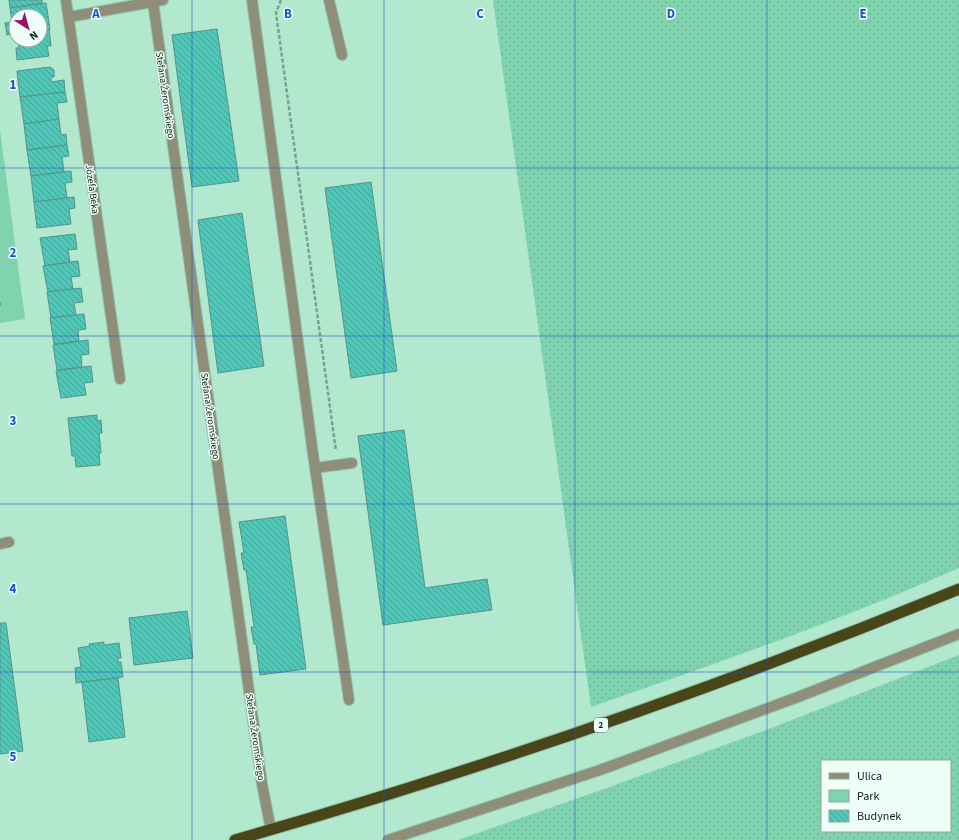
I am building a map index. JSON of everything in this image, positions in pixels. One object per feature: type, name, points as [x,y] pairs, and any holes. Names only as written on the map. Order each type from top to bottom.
[{"type":"highway","name":"2","points":[[235,840],[410,788],[620,718],[778,661],[959,589]]},
{"type":"street","name":"Józefa Beka","points":[[66,0],[120,379]]},
{"type":"street","points":[[252,0],[315,468],[349,700]]},
{"type":"street","points":[[329,0],[342,55]]},
{"type":"street","points":[[69,17],[158,1]]},
{"type":"street","name":"Stefana Żeromskiego","points":[[158,1],[261,778],[271,830]]},
{"type":"street","points":[[315,468],[352,463]]},
{"type":"street","points":[[388,840],[607,768],[798,697],[959,634]]},
{"type":"path","points":[[281,0],[276,13],[338,464]]},
{"type":"path","points":[[0,302],[0,308]]},
{"type":"green space","points":[[493,0],[959,0],[959,568],[823,624],[591,707]]},
{"type":"green space","points":[[0,130],[25,319],[0,323]]},
{"type":"green space","points":[[959,655],[959,840],[458,840],[774,727]]},
{"type":"building","points":[[9,0],[42,0],[42,3],[10,8]]},
{"type":"building","points":[[46,3],[47,8],[10,8]]},
{"type":"building","points":[[48,16],[50,29],[48,29]]},
{"type":"building","points":[[5,23],[8,23],[7,35]]},
{"type":"building","points":[[49,29],[51,46],[48,46]]},
{"type":"building","points":[[217,29],[239,181],[192,187],[172,35]]},
{"type":"building","points":[[16,48],[47,48],[49,56],[17,60]]},
{"type":"building","points":[[50,67],[54,70],[54,77],[51,77],[51,82],[64,80],[65,92],[20,97],[17,71]]},
{"type":"building","points":[[65,92],[67,102],[57,103],[59,119],[24,124],[20,97]]},
{"type":"building","points":[[59,119],[61,135],[66,134],[67,145],[27,150],[24,124]]},
{"type":"building","points":[[67,145],[69,156],[62,157],[64,172],[31,176],[27,150]]},
{"type":"building","points":[[71,171],[72,182],[65,183],[67,198],[34,202],[31,176]]},
{"type":"building","points":[[371,182],[397,371],[351,378],[325,188]]},
{"type":"building","points":[[74,197],[75,208],[69,209],[71,224],[37,228],[34,202]]},
{"type":"building","points":[[242,213],[264,366],[218,373],[198,220]]},
{"type":"building","points":[[75,234],[77,249],[68,250],[70,262],[45,266],[40,238]]},
{"type":"building","points":[[78,261],[80,276],[71,277],[73,289],[48,292],[43,266]]},
{"type":"building","points":[[81,288],[83,302],[74,303],[76,315],[51,318],[47,292]]},
{"type":"building","points":[[84,314],[86,329],[78,330],[79,341],[54,344],[50,318]]},
{"type":"building","points":[[88,340],[89,354],[81,355],[82,367],[57,370],[53,345]]},
{"type":"building","points":[[91,366],[93,382],[84,383],[86,395],[61,398],[56,371]]},
{"type":"building","points":[[97,415],[97,421],[101,420],[102,433],[99,433],[101,453],[99,453],[100,465],[76,467],[75,456],[72,456],[68,418]]},
{"type":"building","points":[[404,430],[425,588],[487,579],[492,610],[383,625],[358,436]]},
{"type":"building","points":[[285,516],[306,669],[260,675],[256,644],[254,644],[251,627],[254,627],[246,570],[244,570],[241,553],[244,553],[239,522]]},
{"type":"building","points":[[187,611],[193,658],[134,665],[129,618]]},
{"type":"building","points":[[0,623],[6,623],[23,751],[0,754]]},
{"type":"building","points":[[104,642],[104,645],[119,643],[121,658],[118,658],[118,662],[121,662],[123,677],[76,683],[75,668],[81,667],[78,648],[90,646],[89,644]]},
{"type":"building","points":[[118,678],[125,737],[89,742],[82,682]]}]
